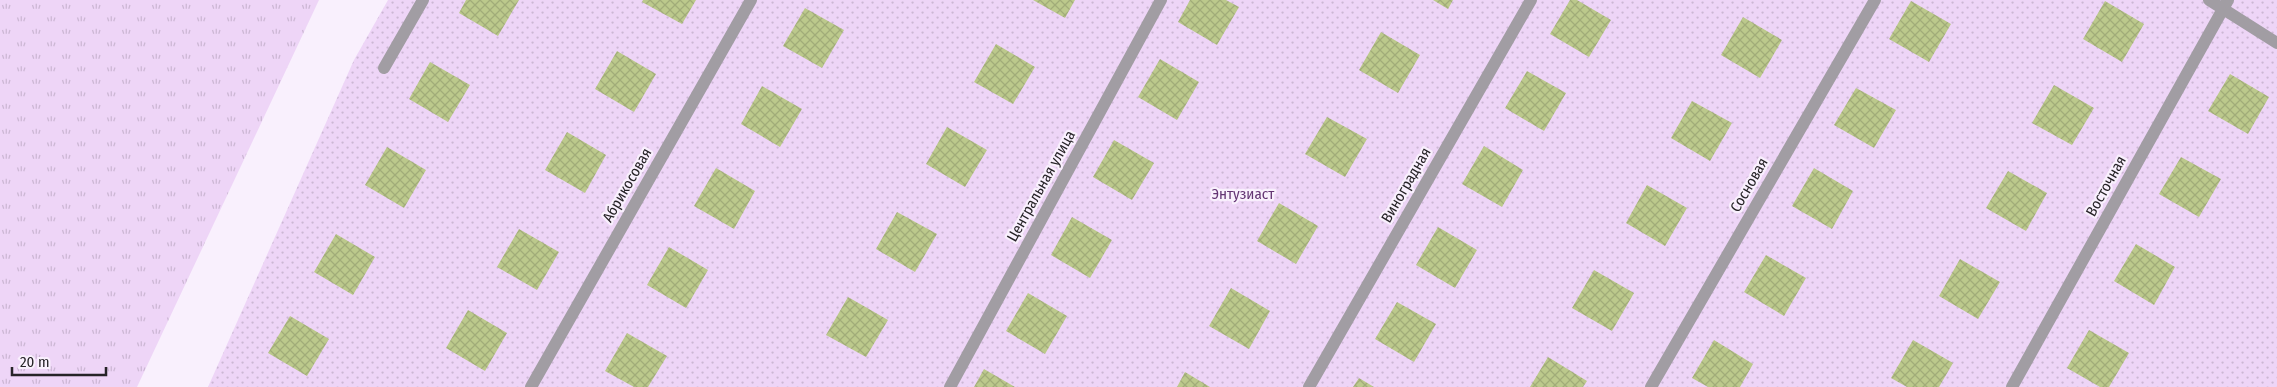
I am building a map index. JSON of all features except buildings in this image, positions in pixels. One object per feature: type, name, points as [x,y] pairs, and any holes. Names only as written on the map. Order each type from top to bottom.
[{"type":"street","points":[[384,68],[423,0]]},
{"type":"street","name":"Абрикосовая","points":[[531,387],[751,0]]},
{"type":"street","name":"Центральная улица","points":[[950,387],[1161,0]]},
{"type":"street","name":"Виноградная","points":[[1309,387],[1531,0]]},
{"type":"street","name":"Сосновая","points":[[1651,387],[1876,0]]},
{"type":"street","points":[[2209,0],[2226,4],[2277,43]]},
{"type":"street","name":"Восточная","points":[[2012,387],[2226,4]]},
{"type":"green space","points":[[0,0],[319,0],[137,387],[0,387]]},
{"type":"green space","name":"Энтузиаст","points":[[388,0],[2277,0],[2277,387],[208,387],[354,60]]}]
